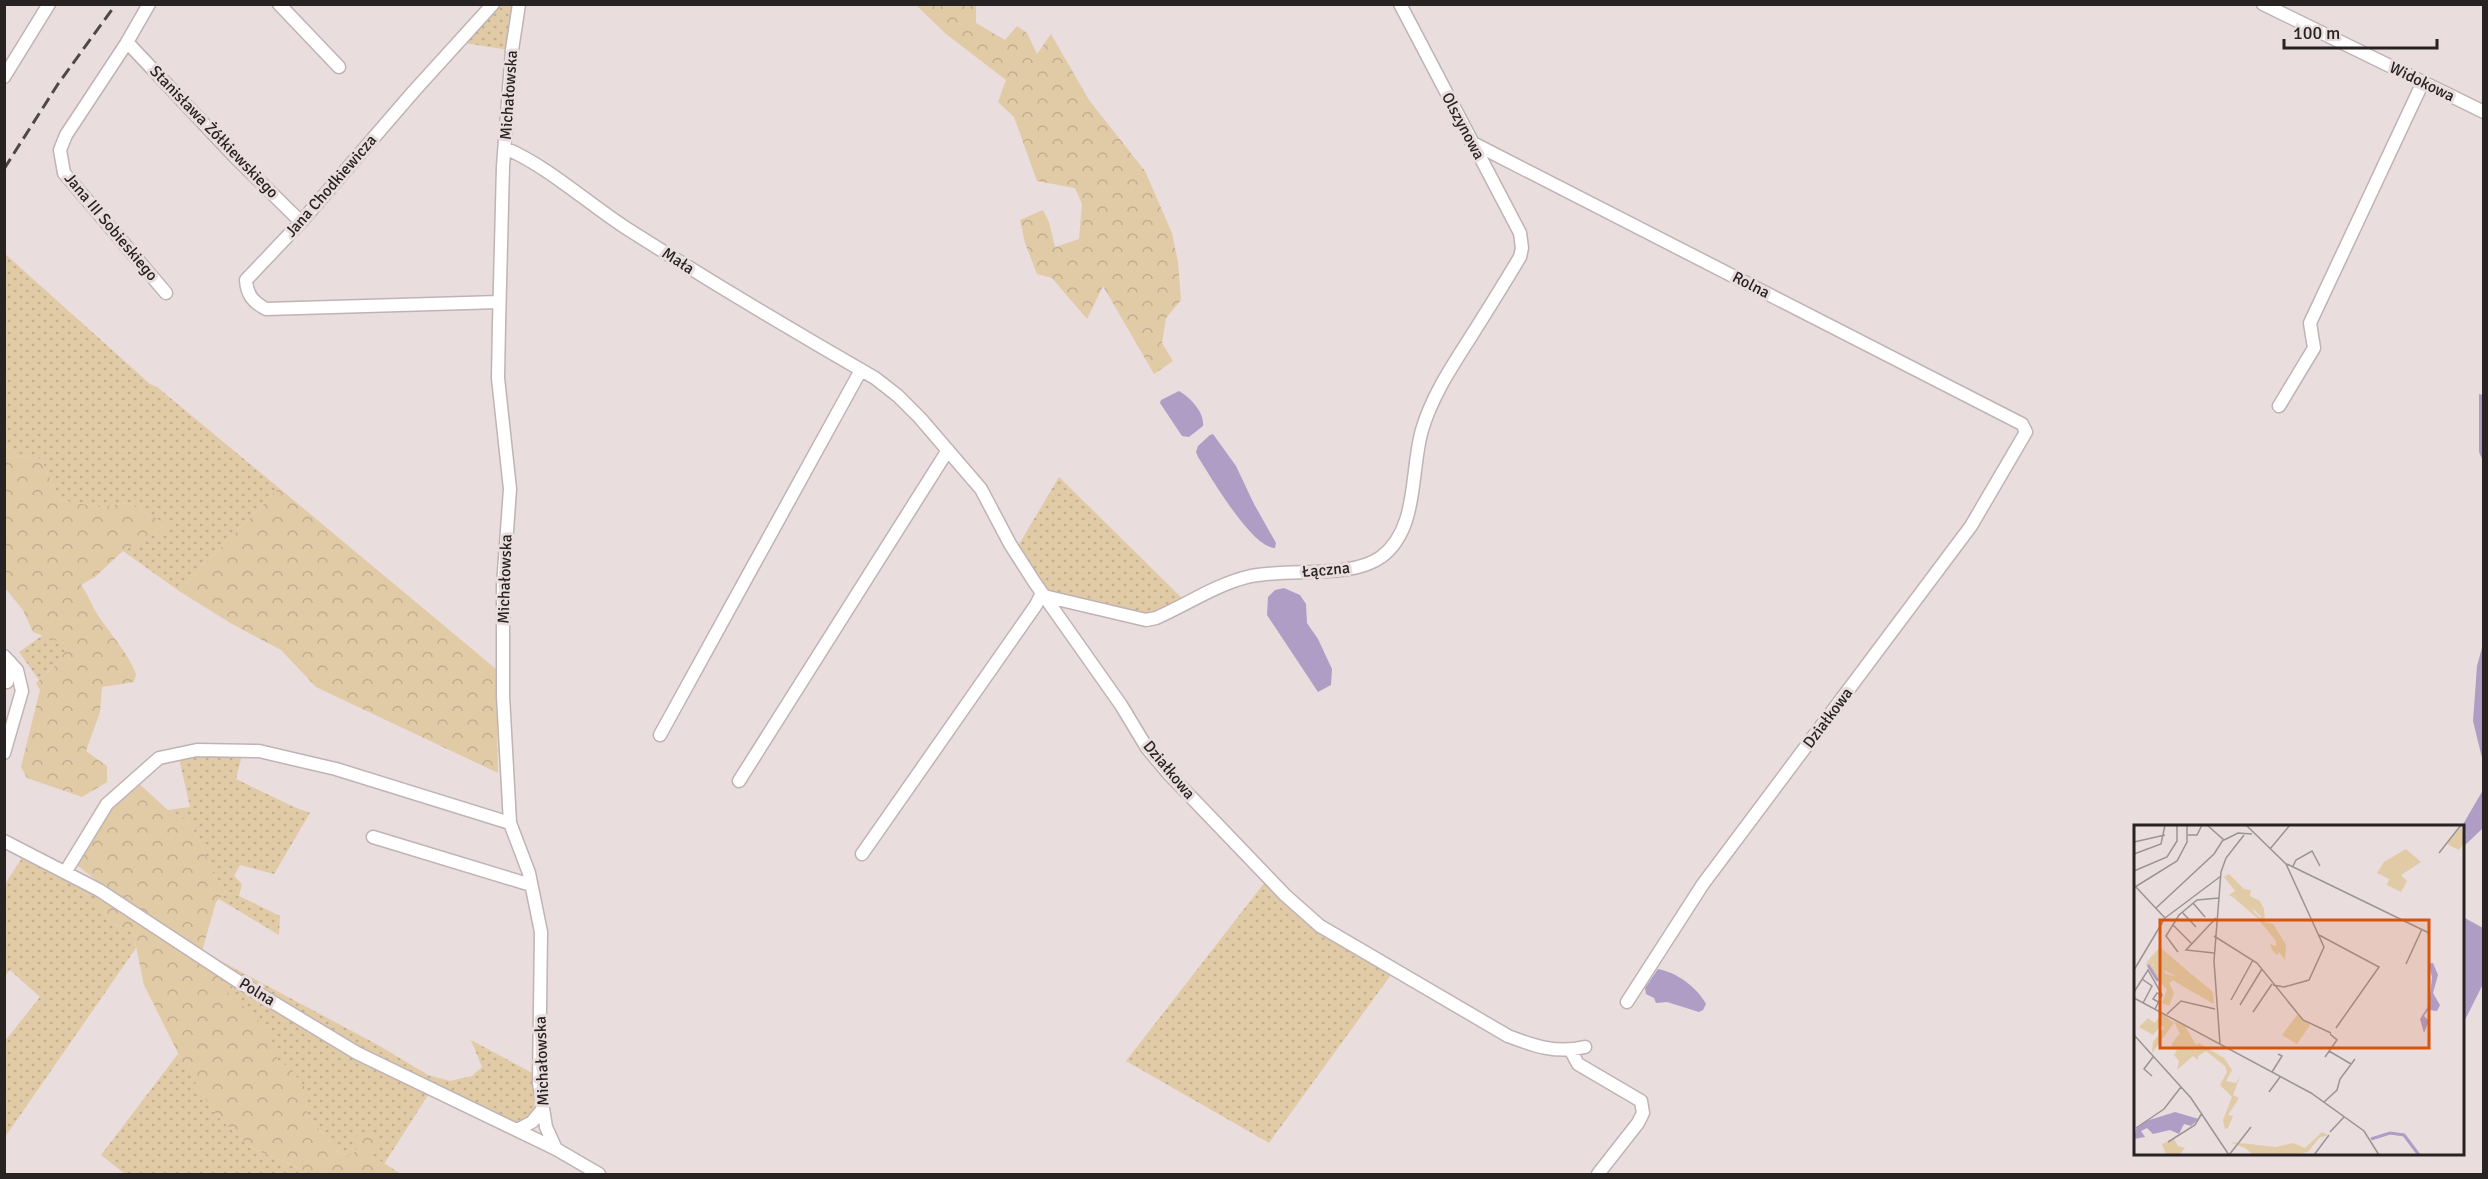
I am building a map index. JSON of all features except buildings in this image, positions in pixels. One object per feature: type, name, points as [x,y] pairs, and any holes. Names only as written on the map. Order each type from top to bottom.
[{"type":"street","points":[[4,77],[48,4]]},
{"type":"street","name":"Jana III Sobieskiego","points":[[149,4],[66,135],[60,150],[64,173],[166,292]]},
{"type":"street","points":[[279,4],[339,67]]},
{"type":"street","name":"Jana Chodkiewicza","points":[[493,4],[414,91],[302,222],[246,280],[247,290],[254,302],[266,309],[499,302]]},
{"type":"street","name":"Michałowska","points":[[519,4],[512,50],[505,148],[499,302],[498,378],[510,489],[503,585],[503,696],[510,823],[531,885],[541,932],[539,1083],[546,1127],[556,1149]]},
{"type":"street","name":"Olszynowa","points":[[1400,4],[1520,233],[1522,248]]},
{"type":"street","name":"Widokowa","points":[[2263,4],[2484,112]]},
{"type":"street","name":"Stanisława Żółkiewskiego","points":[[127,42],[236,158],[302,222]]},
{"type":"street","points":[[2279,406],[2314,348],[2310,323],[2423,82]]},
{"type":"street","name":"Rolna","points":[[1471,142],[2022,424],[2026,432]]},
{"type":"street","name":"Mała","points":[[505,148],[529,159],[600,211],[717,286],[859,369]]},
{"type":"street","name":"Łączna","points":[[1043,595],[1146,620],[1156,618],[1217,588],[1246,577],[1277,572],[1309,573],[1361,566],[1380,558],[1395,543],[1407,519],[1421,434],[1434,398],[1515,266],[1522,248]]},
{"type":"street","points":[[660,735],[859,369]]},
{"type":"street","name":"Działkowa","points":[[859,369],[898,396],[981,489],[1012,548],[1121,705],[1147,747],[1168,773],[1311,919],[1508,1036],[1533,1046],[1571,1051],[1585,1047]]},
{"type":"street","name":"Działkowa","points":[[1627,1002],[1703,884],[1971,526],[2026,432]]},
{"type":"street","points":[[739,781],[948,450]]},
{"type":"street","points":[[862,854],[1043,595]]},
{"type":"street","points":[[7,659],[6,681],[22,687]]},
{"type":"street","points":[[4,753],[19,707],[22,687],[17,670],[7,659]]},
{"type":"street","points":[[66,871],[107,804],[159,758],[197,750],[259,751],[336,769],[510,823]]},
{"type":"street","points":[[373,837],[531,885]]},
{"type":"street","name":"Polna","points":[[4,841],[99,890],[236,980],[357,1053],[556,1149],[599,1174]]},
{"type":"street","points":[[1571,1051],[1578,1064],[1641,1101],[1643,1113],[1638,1123],[1598,1174]]},
{"type":"street","points":[[517,1130],[532,1122],[543,1109]]},
{"type":"green space","points":[[500,5],[514,5],[509,50],[464,43]]},
{"type":"green space","points":[[916,5],[976,5],[976,23],[1005,40],[1017,26],[1027,33],[1037,54],[1051,34],[1089,100],[1145,171],[1172,233],[1178,262],[1181,300],[1166,318],[1162,343],[1173,361],[1154,374],[1103,286],[1087,319],[1052,278],[1037,274],[1025,243],[1020,220],[1043,210],[1049,222],[1055,247],[1079,239],[1082,204],[1075,188],[1037,181],[1014,117],[998,102],[1006,80],[946,34]]},
{"type":"green space","points":[[4,253],[150,384],[157,387],[279,488],[179,591],[123,551],[169,526],[128,503],[99,507],[60,500],[41,459],[17,456],[5,445]]},
{"type":"green space","points":[[5,445],[17,456],[41,459],[60,500],[99,507],[128,503],[170,526],[123,551],[95,577],[81,585],[136,674],[134,682],[102,687],[100,712],[86,751],[107,766],[107,782],[82,797],[27,778],[21,767],[40,690],[36,683],[58,663],[68,645],[33,632],[23,610],[5,588]]},
{"type":"green space","points":[[1059,477],[1184,600],[1147,616],[1047,593],[1018,546]]},
{"type":"green space","points":[[279,488],[496,669],[498,773],[316,687],[281,650],[232,624],[179,591]]},
{"type":"green space","points":[[43,635],[68,645],[58,663],[39,680],[19,652]]},
{"type":"green space","points":[[199,755],[242,755],[236,779],[310,813],[274,874],[240,865],[234,876],[242,884],[239,896],[280,916],[279,935],[219,899],[226,892],[213,873],[200,841],[188,821],[168,810],[190,807],[179,758]]},
{"type":"green space","points":[[136,781],[168,810],[188,821],[200,841],[213,873],[226,892],[216,902],[202,951],[140,914],[74,863],[109,805]]},
{"type":"green space","points":[[22,858],[99,896],[116,925],[133,932],[136,948],[5,1137],[5,1041],[40,997],[10,970],[5,976],[5,884]]},
{"type":"green space","points":[[1265,882],[1312,928],[1393,972],[1269,1143],[1126,1061]]},
{"type":"green space","points":[[99,896],[135,922],[232,982],[228,993],[245,1007],[267,1032],[278,1063],[287,1065],[306,1088],[307,1115],[337,1151],[349,1156],[357,1150],[352,1138],[367,1132],[380,1143],[373,1156],[401,1174],[313,1174],[251,1148],[215,1114],[182,1061],[144,985],[133,932],[116,925],[102,915],[95,905]]},
{"type":"green space","points":[[202,951],[378,1045],[428,1075],[450,1081],[472,1076],[482,1067],[471,1040],[534,1074],[538,1103],[526,1120],[515,1124],[360,1048]]},
{"type":"green space","points":[[232,982],[430,1092],[384,1164],[357,1150],[349,1156],[337,1151],[307,1115],[305,1087],[278,1063],[228,993]]},
{"type":"green space","points":[[178,1054],[215,1114],[251,1148],[313,1174],[125,1174],[101,1155]]},
{"type":"shaded area","points":[[1179,391],[1188,397],[1202,416],[1203,426],[1189,437],[1182,436],[1160,403],[1161,400]]},
{"type":"shaded area","points":[[2479,394],[2483,395],[2483,461],[2479,452]]},
{"type":"shaded area","points":[[1213,434],[1236,466],[1276,543],[1275,548],[1265,545],[1232,510],[1198,457],[1196,452],[1198,446]]},
{"type":"shaded area","points":[[1284,588],[1300,595],[1306,604],[1307,623],[1318,639],[1332,669],[1331,685],[1318,692],[1267,615],[1268,597],[1275,590]]},
{"type":"shaded area","points":[[2483,644],[2483,762],[2473,721],[2477,666]]},
{"type":"shaded area","points":[[2483,790],[2483,828],[2464,846],[2463,825]]},
{"type":"shaded area","points":[[2464,918],[2483,928],[2483,984],[2464,1022]]},
{"type":"shaded area","points":[[1658,969],[1672,973],[1692,986],[1706,1004],[1703,1010],[1699,1012],[1667,1002],[1656,1003],[1654,998],[1646,994],[1645,988]]},
{"type":"railway","points":[[4,169],[58,84],[116,4]]}]
